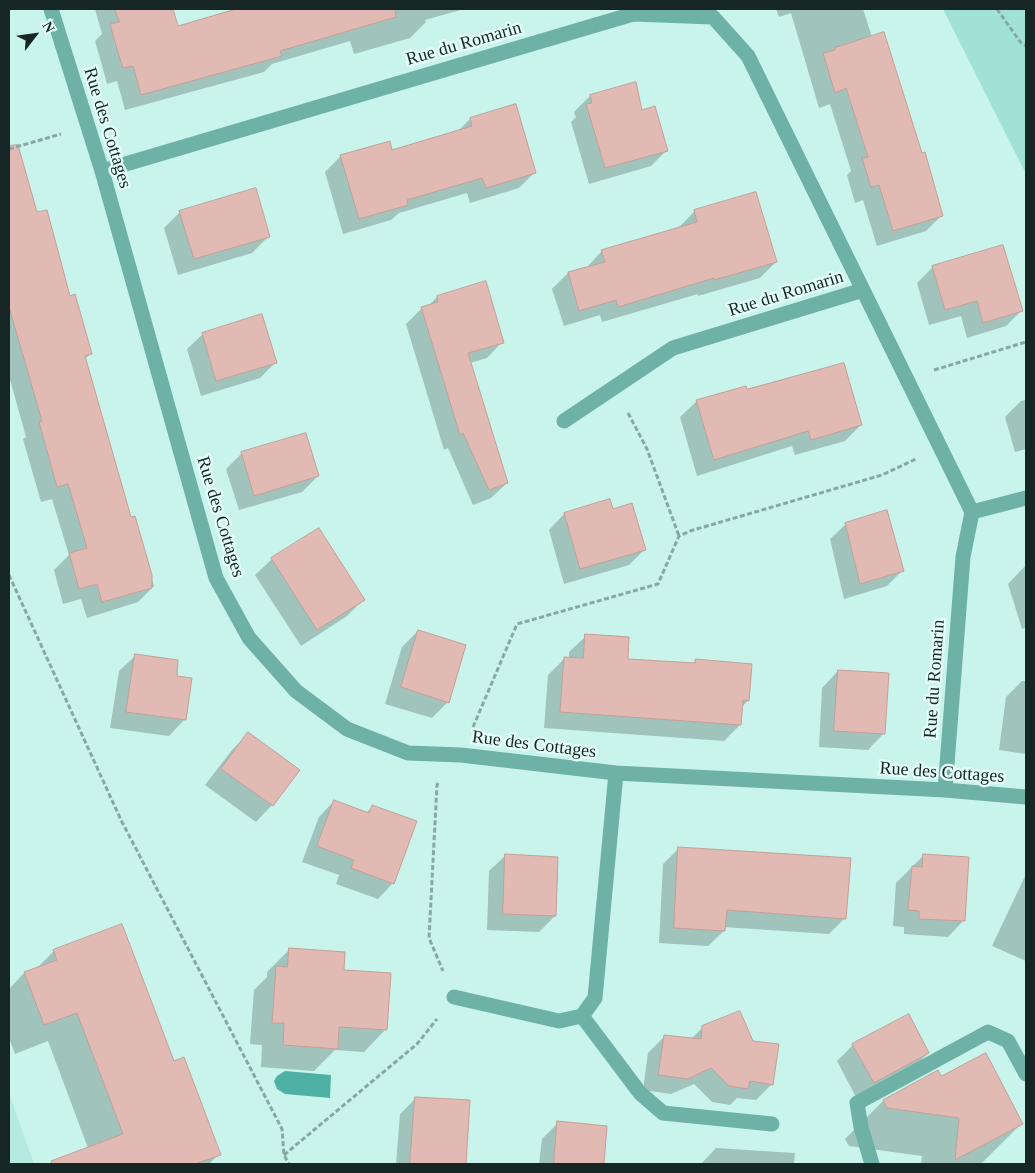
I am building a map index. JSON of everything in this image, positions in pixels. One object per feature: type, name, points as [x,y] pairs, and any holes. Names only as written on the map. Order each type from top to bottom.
[{"type":"street","name":"Rue des Cottages","points":[[51,9],[102,171],[216,578],[249,638],[296,691],[347,729],[408,753],[460,756],[616,773],[945,790],[1026,797]]},
{"type":"street","name":"Rue du Romarin","points":[[102,171],[633,14],[713,17],[748,56],[972,512],[963,557],[945,790]]},
{"type":"street","name":"Rue du Romarin","points":[[564,421],[674,348],[864,290]]},
{"type":"street","points":[[972,512],[1026,498]]},
{"type":"street","name":"Rue des Cottages","points":[[582,1016],[595,998],[616,773]]},
{"type":"street","points":[[454,997],[560,1021],[582,1016],[640,1093],[663,1113],[772,1124]]},
{"type":"street","points":[[872,1164],[861,1126],[857,1103],[988,1032],[1008,1040],[1026,1074]]},
{"type":"path","points":[[997,9],[1021,43],[1026,46]]},
{"type":"path","points":[[9,149],[88,126]]},
{"type":"path","points":[[907,378],[1026,342]]},
{"type":"path","points":[[614,388],[647,449],[679,536]]},
{"type":"path","points":[[284,1155],[417,1044],[454,997],[428,938],[437,785],[460,756],[517,624],[658,584],[679,536],[690,531],[882,475],[942,448]]},
{"type":"path","points":[[9,575],[121,820],[282,1129],[284,1155],[288,1164]]},
{"type":"shaded area","points":[[943,9],[1026,9],[1026,174]]},
{"type":"shaded area","points":[[285,1071],[331,1075],[330,1098],[285,1094],[277,1089],[274,1081],[277,1076]]},
{"type":"shaded area","points":[[9,1093],[34,1164],[9,1164]]},
{"type":"building","points":[[115,9],[173,9],[178,26],[236,9],[395,9],[396,17],[280,51],[282,56],[141,95],[133,66],[123,68],[116,46],[110,24],[119,22]]},
{"type":"building","points":[[884,32],[922,153],[925,152],[943,216],[893,231],[879,185],[871,187],[862,158],[868,157],[846,88],[835,93],[823,53]]},
{"type":"building","points":[[636,82],[642,110],[655,106],[668,151],[605,168],[586,104],[592,103],[590,95]]},
{"type":"building","points":[[516,104],[536,173],[486,188],[482,178],[407,200],[408,205],[359,219],[340,155],[390,141],[392,150],[472,126],[470,118]]},
{"type":"building","points":[[18,145],[37,212],[47,210],[70,296],[75,294],[92,354],[85,356],[131,517],[135,516],[152,575],[152,588],[102,602],[97,584],[79,589],[69,553],[87,548],[68,484],[57,487],[39,422],[42,421],[9,307],[9,146]]},
{"type":"building","points":[[256,188],[270,237],[194,259],[179,211]]},
{"type":"building","points":[[756,192],[777,262],[714,280],[714,278],[618,307],[616,300],[579,311],[568,272],[605,262],[601,250],[697,222],[694,210]]},
{"type":"building","points":[[1003,245],[1023,311],[983,323],[977,301],[945,310],[932,266]]},
{"type":"building","points":[[486,281],[504,343],[468,353],[508,483],[489,490],[463,433],[460,435],[421,307],[438,302],[437,296]]},
{"type":"building","points":[[262,314],[277,363],[216,381],[202,333]]},
{"type":"building","points":[[844,363],[862,425],[811,440],[808,431],[714,460],[696,400],[746,386],[747,389]]},
{"type":"building","points":[[306,433],[319,476],[254,496],[241,452]]},
{"type":"building","points":[[610,499],[613,509],[632,503],[646,550],[580,569],[564,513]]},
{"type":"building","points":[[887,510],[904,571],[860,584],[845,523]]},
{"type":"building","points":[[319,528],[365,600],[317,630],[271,558]]},
{"type":"building","points":[[418,630],[466,645],[449,703],[401,687]]},
{"type":"building","points":[[585,634],[629,637],[628,659],[695,663],[695,659],[752,664],[749,701],[743,700],[741,725],[560,712],[564,657],[583,658]]},
{"type":"building","points":[[135,654],[178,660],[177,676],[192,678],[186,720],[126,712]]},
{"type":"building","points":[[838,670],[889,673],[885,734],[834,731]]},
{"type":"building","points":[[248,732],[300,770],[273,806],[221,769]]},
{"type":"building","points":[[334,800],[369,813],[372,805],[417,821],[394,884],[351,868],[354,860],[317,846]]},
{"type":"building","points":[[678,847],[851,858],[846,919],[727,910],[725,931],[674,928]]},
{"type":"building","points":[[505,854],[558,857],[556,916],[503,914]]},
{"type":"building","points":[[923,854],[969,857],[965,921],[919,919],[919,911],[908,910],[912,866],[922,867]]},
{"type":"building","points":[[122,924],[174,1061],[184,1057],[221,1155],[195,1164],[52,1164],[51,1161],[123,1134],[77,1013],[44,1025],[24,972],[57,960],[53,950]]},
{"type":"building","points":[[289,948],[345,952],[344,970],[391,973],[387,1030],[339,1027],[338,1049],[283,1045],[284,1023],[272,1023],[276,966],[287,967]]},
{"type":"building","points":[[740,1011],[753,1041],[779,1044],[773,1085],[750,1081],[748,1089],[729,1086],[711,1068],[688,1079],[658,1075],[664,1035],[701,1039],[702,1026]]},
{"type":"building","points":[[909,1014],[929,1053],[874,1083],[852,1044]]},
{"type":"building","points":[[986,1053],[1023,1124],[955,1160],[959,1118],[887,1108],[883,1100],[938,1070],[941,1076]]},
{"type":"building","points":[[415,1097],[470,1100],[466,1164],[410,1164]]},
{"type":"building","points":[[557,1121],[607,1126],[604,1164],[554,1164]]}]
